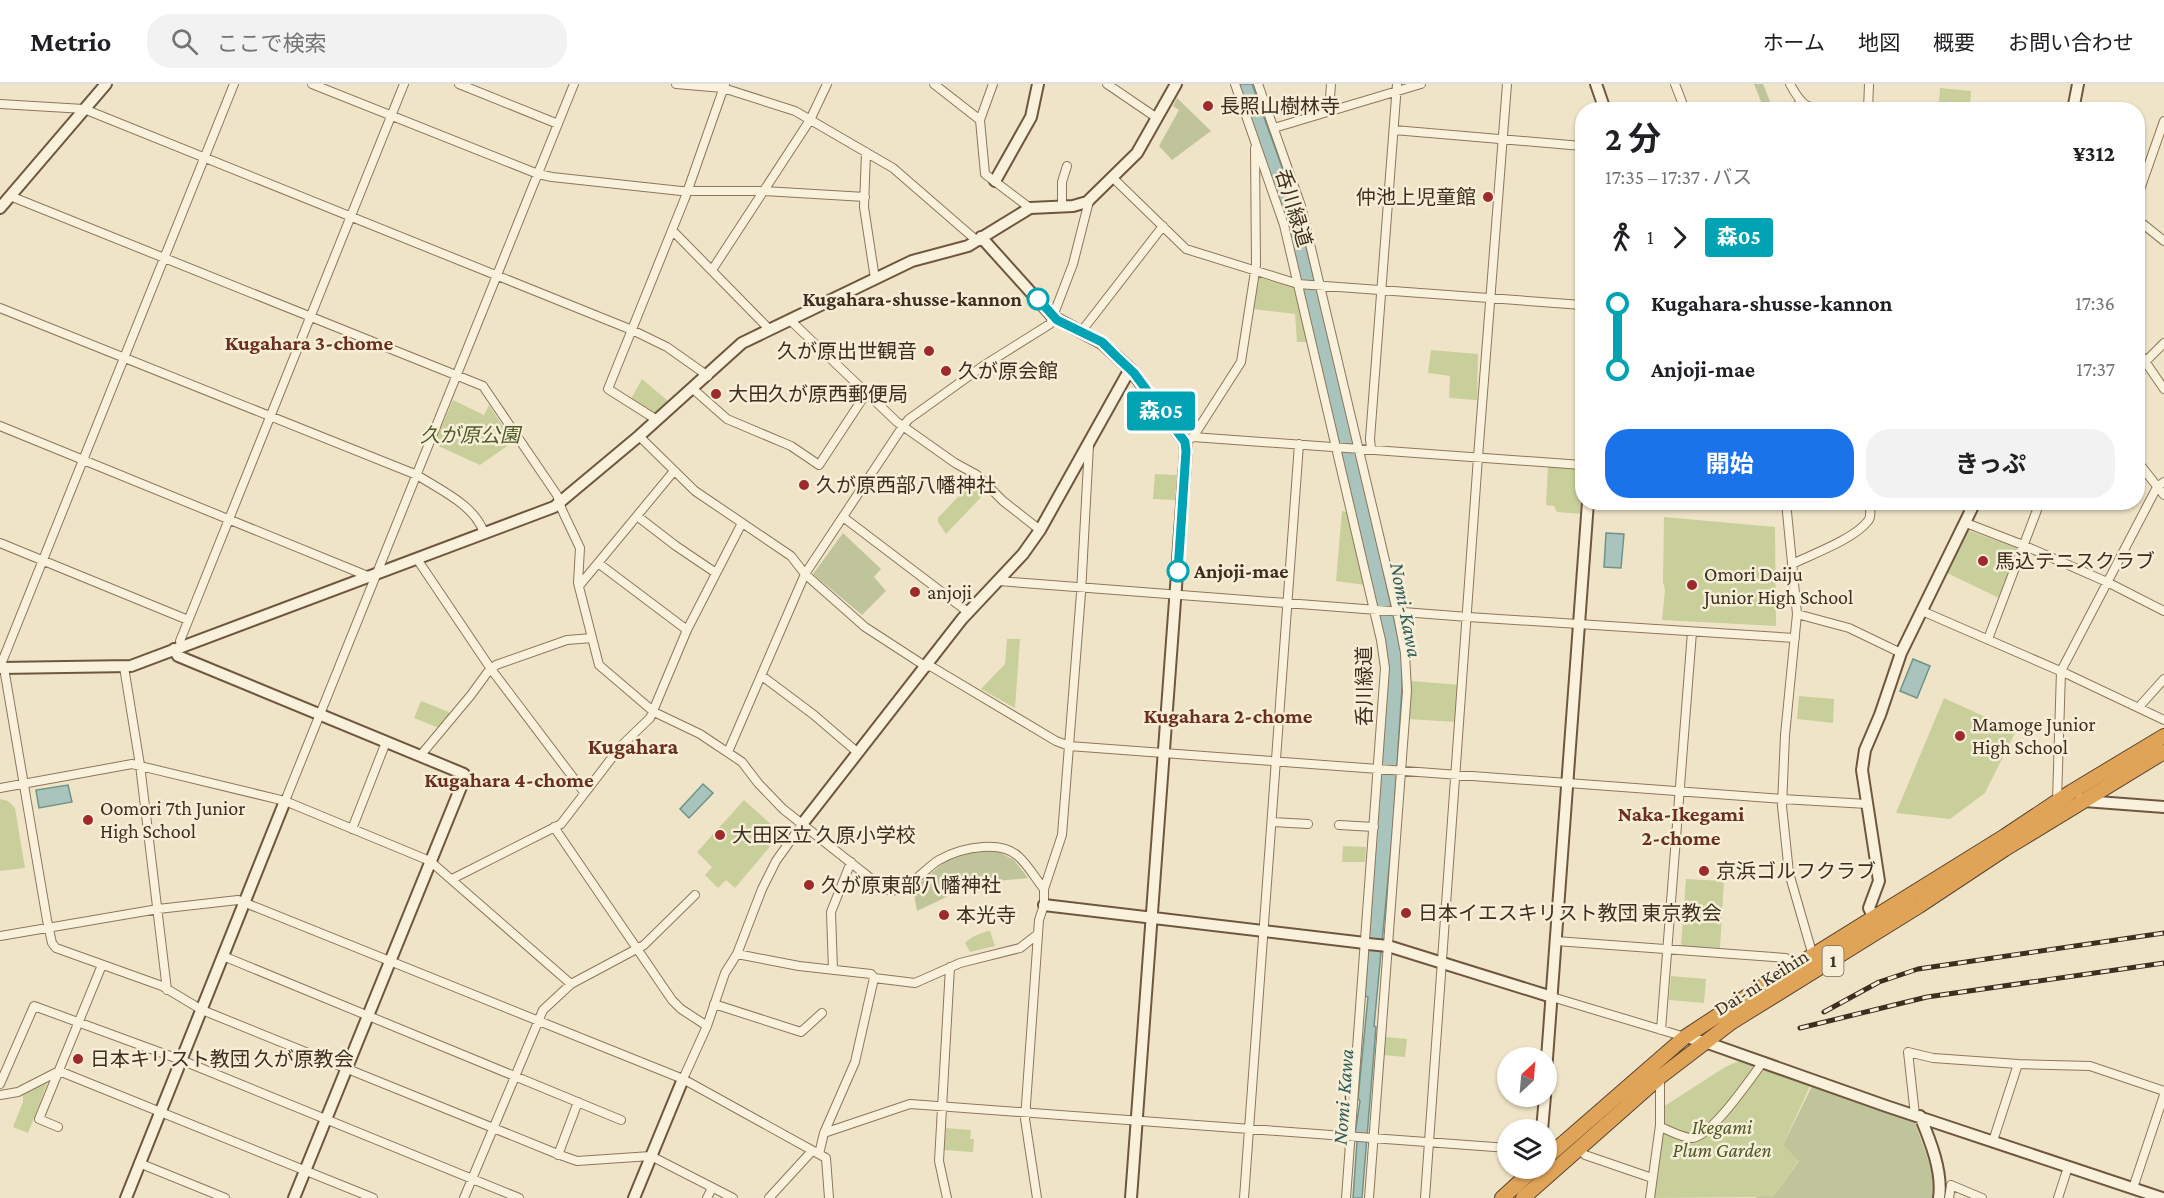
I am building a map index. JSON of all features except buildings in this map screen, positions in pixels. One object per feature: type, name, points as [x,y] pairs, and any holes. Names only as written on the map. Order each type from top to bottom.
[{"type":"highway","name":"Dai-ni Keihin","points":[[1557,1148],[1685,1037],[2005,837],[2057,801],[2164,736]]},
{"type":"highway","name":"Dai-ni Keihin","points":[[1523,1198],[1538,1191],[1579,1148],[1660,1077],[1732,1022],[1808,976],[2005,849],[2164,753]]},
{"type":"highway","points":[[1502,1198],[1523,1179]]},
{"type":"street","points":[[0,208],[106,84]]},
{"type":"street","points":[[234,84],[1,668],[52,943],[56,948],[162,986],[201,1010],[558,1155],[578,1161],[651,1156],[733,1198]]},
{"type":"street","points":[[312,84],[538,174],[687,191],[764,191],[865,197]]},
{"type":"street","points":[[294,1198],[465,774],[178,656],[178,648],[404,84]]},
{"type":"street","points":[[459,84],[558,124]]},
{"type":"street","points":[[126,1198],[320,715],[373,575],[417,475],[574,84]]},
{"type":"street","points":[[676,84],[724,86],[795,111],[893,168],[979,239],[1053,317],[1102,342],[1130,369],[1189,439],[1299,444],[1575,464]]},
{"type":"street","points":[[712,270],[810,120],[827,84]]},
{"type":"street","points":[[934,84],[980,120]]},
{"type":"street","points":[[993,84],[980,120],[985,174],[1030,208]]},
{"type":"street","points":[[994,181],[1030,117],[1038,84]]},
{"type":"street","points":[[1107,84],[1157,118]]},
{"type":"street","points":[[1,668],[130,666],[560,504],[708,376],[742,343],[912,261],[964,248],[1030,208],[1080,205],[1089,201],[1137,153],[1176,84]]},
{"type":"street","name":"呑川緑道","points":[[1235,84],[1284,225],[1375,610],[1385,668],[1367,944],[1346,1198]]},
{"type":"street","points":[[1258,84],[1301,206],[1405,653],[1407,691],[1399,770],[1369,1198]]},
{"type":"street","points":[[1329,112],[1331,84]]},
{"type":"street","points":[[1274,128],[1329,112],[1397,87],[1421,84]]},
{"type":"street","points":[[1425,1198],[1507,84]]},
{"type":"street","points":[[1596,84],[1602,102]]},
{"type":"street","points":[[1675,84],[1682,102]]},
{"type":"street","points":[[1790,84],[1800,102]]},
{"type":"street","points":[[1868,102],[1869,84]]},
{"type":"street","points":[[2075,102],[2078,84]]},
{"type":"street","points":[[657,420],[608,389],[687,191],[724,86]]},
{"type":"street","points":[[1371,449],[1397,87]]},
{"type":"street","points":[[0,104],[84,109],[632,330],[667,346],[708,376]]},
{"type":"street","points":[[2145,175],[2164,121]]},
{"type":"street","points":[[1394,130],[1575,145]]},
{"type":"street","points":[[1131,1198],[1186,451],[1189,439],[1241,362],[1256,271],[1255,141]]},
{"type":"street","points":[[866,152],[864,207],[875,279]]},
{"type":"street","points":[[1062,207],[1062,182],[1067,166]]},
{"type":"street","points":[[1112,177],[1186,249],[1299,284],[1575,304]]},
{"type":"street","points":[[10,196],[483,386],[557,495],[580,548],[579,586],[598,665],[654,712],[692,729],[742,762],[758,783],[783,808],[884,889],[892,891],[904,888],[939,860],[965,848],[1000,847],[1018,856],[1044,889]]},
{"type":"street","points":[[728,752],[805,574],[903,426],[909,419],[983,366],[1050,324],[1072,264],[1089,201]]},
{"type":"street","points":[[1081,332],[1163,226]]},
{"type":"street","points":[[2145,226],[2164,242]]},
{"type":"street","points":[[672,230],[770,330]]},
{"type":"street","points":[[0,308],[417,475],[470,510],[484,533]]},
{"type":"street","points":[[790,320],[903,426],[955,463],[977,475],[1003,501],[1040,530]]},
{"type":"street","points":[[2164,343],[2145,361],[2164,389]]},
{"type":"street","points":[[634,1198],[707,1026],[725,973],[737,954],[771,870],[857,752],[968,612],[1023,554],[1040,530],[1130,369]]},
{"type":"street","points":[[693,389],[727,419],[791,446],[819,465],[867,392]]},
{"type":"street","points":[[0,426],[373,575]]},
{"type":"street","points":[[639,436],[695,491],[791,556],[805,574],[865,627],[925,666],[932,667],[1056,741],[1070,746],[1868,804]]},
{"type":"street","points":[[1037,1198],[1025,1113],[1039,920],[1044,905],[1044,889],[1062,835],[1090,441]]},
{"type":"street","points":[[1244,1198],[1299,444]]},
{"type":"street","points":[[2145,469],[2160,484],[2164,495]]},
{"type":"street","points":[[579,586],[675,471]]},
{"type":"street","points":[[2057,801],[2061,671],[2160,484]]},
{"type":"street","points":[[1548,1047],[1564,782],[1580,624],[1587,510]]},
{"type":"street","points":[[1787,510],[1797,614],[1785,735],[1782,799],[1789,873],[1814,956]]},
{"type":"street","points":[[1792,564],[1846,539],[1869,521],[1870,510]]},
{"type":"street","points":[[1874,918],[1869,909],[1879,881],[1862,770],[1865,750],[1880,715],[1901,653],[1971,510]]},
{"type":"street","points":[[1988,639],[2037,510]]},
{"type":"street","points":[[637,516],[716,573]]},
{"type":"street","points":[[843,517],[968,612]]},
{"type":"street","points":[[452,879],[561,824],[621,746],[650,718],[687,630],[742,523]]},
{"type":"street","points":[[1966,523],[2107,582],[2164,611]]},
{"type":"street","points":[[0,543],[188,620]]},
{"type":"street","points":[[417,559],[490,669],[584,792]]},
{"type":"street","points":[[598,563],[687,630]]},
{"type":"street","points":[[999,581],[1468,617],[1796,638]]},
{"type":"street","points":[[1923,610],[2061,671],[2164,720]]},
{"type":"street","points":[[1797,614],[1849,628],[1901,653]]},
{"type":"street","points":[[1661,1030],[1692,632]]},
{"type":"street","points":[[420,756],[490,669],[567,640],[592,638]]},
{"type":"street","points":[[124,667],[140,765],[168,990]]},
{"type":"street","points":[[762,676],[814,715],[857,752]]},
{"type":"street","points":[[2139,707],[2164,679]]},
{"type":"street","points":[[352,829],[386,742]]},
{"type":"street","points":[[0,788],[132,764],[285,801],[430,861],[571,984]]},
{"type":"street","points":[[2072,792],[2084,801],[2164,807]]},
{"type":"street","points":[[1272,822],[1308,824]]},
{"type":"street","points":[[1339,825],[1374,827]]},
{"type":"street","points":[[554,827],[672,1000],[681,1009],[707,1026]]},
{"type":"street","points":[[833,970],[831,912],[851,862]]},
{"type":"street","points":[[464,1198],[543,1010],[571,984],[644,945],[694,895]]},
{"type":"street","points":[[0,936],[158,909],[238,900],[683,1079],[826,1158],[829,1198]]},
{"type":"street","points":[[1044,905],[1386,946],[1705,1042],[1886,1106],[2162,1198]]},
{"type":"street","points":[[737,954],[871,974],[874,978],[915,983],[950,967],[1020,948],[1038,934]]},
{"type":"street","points":[[1556,941],[1786,958],[1795,967]]},
{"type":"street","points":[[223,956],[621,1120]]},
{"type":"street","points":[[58,1127],[39,1119],[102,965]]},
{"type":"street","points":[[947,1198],[939,1161],[950,967]]},
{"type":"street","points":[[769,1198],[815,1152],[855,1062],[874,978]]},
{"type":"street","points":[[714,1004],[801,1032],[822,1013]]},
{"type":"street","points":[[0,1084],[34,1006],[181,1060],[519,1198]]},
{"type":"street","points":[[1939,1198],[1936,1164],[1917,1116],[1908,1052],[1933,1058],[2090,1066],[2164,1093],[2133,1188]]},
{"type":"street","points":[[1660,1127],[1688,1137],[1702,1134],[1728,1109],[1763,1062]]},
{"type":"street","points":[[1993,1141],[2018,1064]]},
{"type":"street","points":[[0,1095],[18,1092],[59,1071],[373,1198]]},
{"type":"street","points":[[1650,1198],[1660,1127],[1660,1077]]},
{"type":"street","points":[[558,1155],[578,1102]]},
{"type":"street","points":[[824,1133],[908,1104],[1497,1148]]},
{"type":"street","points":[[1579,1148],[1585,1155],[1652,1178]]},
{"type":"street","points":[[139,1163],[225,1198]]},
{"type":"street","points":[[2058,1198],[2068,1167]]},
{"type":"street","points":[[1949,1198],[1951,1185],[1982,1198]]},
{"type":"street","points":[[706,1198],[712,1188]]},
{"type":"green space","points":[[1754,84],[1763,84],[1770,102],[1761,102]]},
{"type":"green space","points":[[1940,88],[1971,91],[1970,102],[1939,102]]},
{"type":"green space","points":[[1177,98],[1211,131],[1172,160],[1159,146],[1179,110],[1173,106]]},
{"type":"green space","points":[[1258,277],[1298,289],[1309,342],[1297,342],[1295,314],[1253,309]]},
{"type":"green space","points":[[1431,350],[1478,354],[1477,400],[1449,398],[1450,376],[1428,373]]},
{"type":"green space","points":[[642,379],[668,401],[653,414],[631,399]]},
{"type":"green space","name":"久が原公園","points":[[453,400],[484,415],[489,405],[513,442],[480,465],[434,444]]},
{"type":"green space","points":[[1548,467],[1575,469],[1575,510],[1582,510],[1582,514],[1557,512],[1554,506],[1546,505]]},
{"type":"green space","points":[[1155,474],[1177,475],[1175,500],[1153,499]]},
{"type":"green space","points":[[974,480],[987,491],[946,534],[938,518]]},
{"type":"green space","points":[[1342,511],[1348,512],[1365,585],[1336,581]]},
{"type":"green space","points":[[1664,517],[1775,527],[1776,626],[1662,620],[1665,590],[1663,582]]},
{"type":"green space","name":"馬込テニスクラブ","points":[[1967,530],[2017,548],[1999,598],[1947,573]]},
{"type":"green space","points":[[843,533],[881,569],[874,577],[886,591],[862,615],[813,574]]},
{"type":"green space","points":[[1007,639],[1020,639],[1015,708],[981,689],[1005,664]]},
{"type":"green space","points":[[1411,681],[1460,685],[1456,722],[1408,719]]},
{"type":"green space","points":[[1799,696],[1834,699],[1833,723],[1797,719]]},
{"type":"green space","points":[[1944,698],[2016,731],[1985,793],[1950,819],[1896,813]]},
{"type":"green space","points":[[421,701],[449,712],[449,716],[439,728],[414,718]]},
{"type":"green space","points":[[0,799],[8,801],[15,808],[25,868],[0,871]]},
{"type":"green space","points":[[744,800],[775,828],[773,831],[779,836],[735,888],[726,880],[718,888],[705,875],[712,867],[697,852]]},
{"type":"green space","points":[[1343,846],[1366,847],[1365,862],[1342,862]]},
{"type":"green space","points":[[997,851],[1014,860],[1028,878],[976,883],[917,911],[913,889],[943,863],[966,853]]},
{"type":"green space","points":[[1686,879],[1724,881],[1720,948],[1681,946]]},
{"type":"green space","points":[[990,931],[995,946],[970,952],[965,943],[976,935]]},
{"type":"green space","points":[[1671,976],[1706,979],[1704,1003],[1669,1000]]},
{"type":"green space","points":[[1385,1037],[1407,1039],[1405,1057],[1384,1055]]},
{"type":"green space","name":"Ikegami Plum Garden","points":[[1744,1059],[1811,1084],[1783,1145],[1799,1160],[1773,1197],[1653,1198],[1662,1139],[1663,1107],[1725,1067]]},
{"type":"green space","points":[[49,1079],[28,1133],[13,1127],[23,1102],[23,1094]]},
{"type":"green space","points":[[1813,1084],[1914,1120],[1930,1168],[1933,1198],[1755,1198],[1773,1197],[1799,1161],[1783,1145]]},
{"type":"green space","points":[[946,1128],[971,1130],[970,1139],[974,1139],[973,1152],[944,1150]]},
{"type":"water","points":[[1238,84],[1252,84],[1296,206],[1357,452],[1402,655],[1393,827],[1374,1026],[1376,1027],[1362,1198],[1353,1198],[1357,1141],[1354,1140],[1360,1101],[1358,1098],[1368,997],[1365,996],[1388,670],[1385,641],[1300,285]]},
{"type":"water","points":[[1606,533],[1624,534],[1621,568],[1604,567]]},
{"type":"water","points":[[1913,659],[1930,666],[1917,698],[1900,691]]},
{"type":"water","points":[[703,784],[713,793],[689,818],[680,809]]},
{"type":"water","points":[[68,785],[72,802],[39,808],[36,790]]},
{"type":"railway","points":[[1824,1012],[1879,982],[1918,969],[2164,933]]},
{"type":"railway","points":[[1800,1028],[1927,997],[2164,963]]},
{"type":"bus line","name":"森05","points":[[1038,299],[1053,317],[1102,342],[1134,373],[1185,442],[1178,571]]},
{"type":"place","name":"長照山樹林寺","points":[[1208,106]]},
{"type":"place","name":"仲池上児童館","points":[[1488,197]]},
{"type":"place","name":"Kugahara-shusse-kannon","points":[[1038,299]]},
{"type":"place","name":"久が原出世観音","points":[[929,351]]},
{"type":"place","name":"久が原会館","points":[[946,371]]},
{"type":"place","name":"大田久が原西郵便局","points":[[716,394]]},
{"type":"place","name":"久が原西部八幡神社","points":[[804,485]]},
{"type":"place","name":"馬込テニスクラブ","points":[[1983,561]]},
{"type":"place","name":"Anjoji-mae","points":[[1178,571]]},
{"type":"place","name":"Omori Daiju Junior High School","points":[[1692,585]]},
{"type":"place","name":"anjoji","points":[[915,592]]},
{"type":"place","name":"Mamoge Junior High School","points":[[1960,736]]},
{"type":"place","name":"Oomori 7th Junior High School","points":[[88,820]]},
{"type":"place","name":"大田区立 久原小学校","points":[[720,835]]},
{"type":"place","name":"京浜ゴルフクラブ","points":[[1704,871]]},
{"type":"place","name":"久が原東部八幡神社","points":[[809,885]]},
{"type":"place","name":"日本イエスキリスト教団 東京教会","points":[[1406,913]]},
{"type":"place","name":"本光寺","points":[[944,915]]},
{"type":"place","name":"日本キリスト教団 久が原教会","points":[[78,1059]]},
{"type":"district","name":"Kugahara 3-chome","points":[[309,343]]},
{"type":"district","name":"Kugahara 2-chome","points":[[1228,716]]},
{"type":"district","name":"Kugahara","points":[[633,746]]},
{"type":"district","name":"Kugahara 4-chome","points":[[509,780]]},
{"type":"district","name":"Naka-Ikegami 2-chome","points":[[1681,826]]},
{"type":"water label","name":"Nomi-Kawa","points":[[1406,610]]},
{"type":"water label","name":"Nomi-Kawa","points":[[1343,1097]]}]
